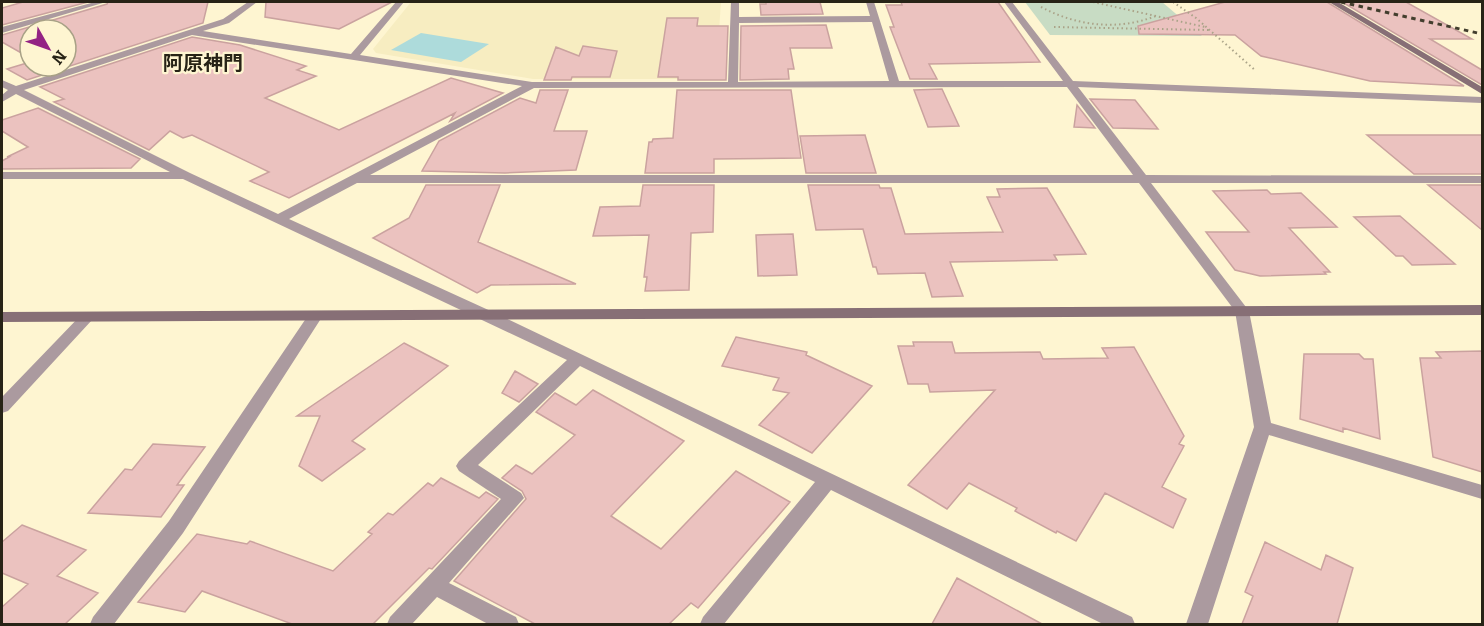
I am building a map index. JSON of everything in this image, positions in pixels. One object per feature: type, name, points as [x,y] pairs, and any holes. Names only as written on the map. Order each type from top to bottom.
[{"type":"street","points":[[2,30],[102,2]]},
{"type":"street","points":[[2,99],[15,90],[226,21],[253,2]]},
{"type":"street","points":[[353,58],[400,2]]},
{"type":"street","points":[[733,85],[735,2]]},
{"type":"street","points":[[870,2],[895,84]]},
{"type":"street","points":[[1008,2],[1242,311],[1263,427],[1197,624]]},
{"type":"street","points":[[1333,2],[1482,91]]},
{"type":"street","points":[[735,20],[875,19]]},
{"type":"street","points":[[191,32],[532,85],[1070,84],[1482,100]]},
{"type":"street","points":[[2,84],[186,176],[488,316],[1124,624]]},
{"type":"street","points":[[279,219],[532,85]]},
{"type":"street","points":[[2,176],[186,176]]},
{"type":"street","points":[[355,179],[1482,179]]},
{"type":"street","points":[[2,317],[1482,310]]},
{"type":"street","points":[[2,407],[87,317]]},
{"type":"street","points":[[101,624],[176,528],[314,317]]},
{"type":"street","points":[[398,624],[514,498],[465,466],[578,359]]},
{"type":"street","points":[[1263,427],[1482,492]]},
{"type":"street","points":[[711,624],[828,480]]},
{"type":"street","points":[[434,585],[508,624]]},
{"type":"path","points":[[1093,2],[1206,27]]},
{"type":"path","points":[[1173,2],[1206,27],[1280,92]]},
{"type":"path","points":[[1035,3],[1055,15],[1094,23],[1133,23],[1156,16]]},
{"type":"path","points":[[1067,27],[1072,20]]},
{"type":"path","points":[[1028,28],[1209,30]]},
{"type":"shaded area","points":[[411,2],[721,2],[716,75],[705,79],[533,79],[376,53],[373,49]]},
{"type":"green space","points":[[1025,2],[1162,2],[1202,36],[1050,35]]},
{"type":"water","points":[[421,33],[489,44],[461,62],[391,50]]},
{"type":"building","points":[[23,2],[88,2],[28,18],[18,18],[18,21],[2,25],[2,8]]},
{"type":"building","points":[[108,2],[208,2],[203,23],[78,63],[78,18],[60,18]]},
{"type":"building","points":[[266,2],[392,2],[339,29],[265,17]]},
{"type":"building","points":[[766,2],[820,2],[823,14],[761,15],[760,4],[766,4]]},
{"type":"building","points":[[901,2],[998,2],[1040,62],[929,64],[937,79],[910,79],[890,27],[894,27],[886,5],[902,5]]},
{"type":"building","points":[[1225,2],[1327,2],[1464,86],[1370,81],[1261,56],[1235,35],[1139,34],[1138,26]]},
{"type":"building","points":[[1342,2],[1406,2],[1472,39],[1430,39],[1482,70],[1482,85]]},
{"type":"building","points":[[667,18],[698,18],[697,26],[728,26],[726,80],[678,80],[678,77],[658,77]]},
{"type":"building","points":[[826,25],[832,48],[790,48],[794,69],[788,69],[789,79],[740,80],[741,26]]},
{"type":"building","points":[[18,30],[18,51],[2,42],[2,35]]},
{"type":"building","points":[[192,37],[240,45],[306,66],[297,70],[316,76],[265,98],[339,130],[451,78],[503,93],[450,121],[455,113],[289,198],[250,181],[269,172],[192,135],[183,138],[170,131],[149,150],[54,102],[64,99],[40,87],[67,78],[78,78],[78,74]]},
{"type":"building","points":[[583,46],[617,51],[610,77],[544,80],[556,47],[579,56]]},
{"type":"building","points":[[18,66],[18,75],[7,69]]},
{"type":"building","points":[[942,89],[959,126],[928,127],[914,90]]},
{"type":"building","points":[[540,90],[568,90],[554,131],[587,131],[576,170],[505,173],[422,171],[439,141],[520,98],[536,103]]},
{"type":"building","points":[[677,90],[791,90],[801,158],[714,159],[714,173],[645,173],[649,142],[653,139],[673,138]]},
{"type":"building","points":[[1090,99],[1135,100],[1158,129],[1113,128]]},
{"type":"building","points":[[1077,105],[1095,128],[1074,127]]},
{"type":"building","points":[[38,108],[140,159],[131,168],[2,169],[2,161],[28,147],[2,131],[2,120]]},
{"type":"building","points":[[865,135],[876,173],[806,173],[800,136]]},
{"type":"building","points":[[1367,135],[1482,135],[1482,174],[1414,174]]},
{"type":"building","points":[[426,185],[500,185],[478,242],[576,284],[491,285],[477,293],[373,238],[409,218]]},
{"type":"building","points":[[643,185],[714,185],[713,232],[691,233],[689,290],[645,291],[647,277],[644,277],[649,235],[593,236],[600,207],[640,206]]},
{"type":"building","points":[[808,185],[879,185],[880,188],[891,188],[905,234],[1003,232],[987,197],[1000,197],[997,189],[1047,188],[1086,254],[1054,255],[1057,260],[950,262],[963,296],[932,297],[925,273],[878,274],[876,267],[873,267],[863,229],[816,230]]},
{"type":"building","points":[[1428,185],[1482,185],[1482,230]]},
{"type":"building","points":[[1267,190],[1271,194],[1301,193],[1337,227],[1289,228],[1330,272],[1260,276],[1235,270],[1206,232],[1249,232],[1213,191]]},
{"type":"building","points":[[1400,216],[1455,264],[1412,265],[1403,256],[1396,256],[1354,217]]},
{"type":"building","points":[[793,234],[797,275],[758,276],[756,235]]},
{"type":"building","points":[[736,337],[807,352],[806,355],[872,386],[812,453],[759,425],[789,393],[773,390],[779,378],[722,366]]},
{"type":"building","points":[[913,342],[952,342],[955,353],[1040,352],[1043,359],[1108,358],[1102,348],[1134,347],[1184,436],[1179,444],[1184,446],[1162,487],[1186,499],[1173,528],[1105,493],[1076,541],[1015,511],[1017,508],[969,483],[947,509],[908,485],[995,390],[930,392],[928,384],[908,384],[898,346],[914,346]]},
{"type":"building","points":[[404,343],[448,366],[352,441],[365,449],[322,481],[299,466],[320,416],[297,416]]},
{"type":"building","points":[[1482,351],[1482,472],[1433,457],[1420,358],[1441,358],[1436,352]]},
{"type":"building","points":[[1304,354],[1359,354],[1364,359],[1373,359],[1380,439],[1343,428],[1343,432],[1300,419]]},
{"type":"building","points":[[515,371],[538,384],[519,402],[502,393]]},
{"type":"building","points":[[593,390],[684,441],[611,516],[661,549],[736,471],[790,502],[698,608],[691,603],[669,624],[535,624],[454,581],[526,499],[522,491],[502,478],[516,465],[532,474],[575,435],[536,412],[555,393],[576,405]]},
{"type":"building","points":[[153,444],[205,447],[177,485],[184,485],[161,517],[88,513],[125,469],[132,470]]},
{"type":"building","points":[[441,478],[479,498],[486,492],[498,499],[432,569],[429,568],[373,624],[292,624],[202,591],[185,612],[138,602],[197,534],[247,544],[250,541],[333,571],[372,534],[368,532],[388,513],[393,515],[428,483],[433,486]]},
{"type":"building","points":[[22,525],[86,550],[57,576],[98,593],[65,624],[2,624],[2,607],[28,584],[2,573],[2,542]]},
{"type":"building","points":[[1265,542],[1321,570],[1326,555],[1353,568],[1337,624],[1242,624],[1253,596],[1245,592]]},
{"type":"building","points":[[957,578],[1042,624],[932,624]]},
{"type":"railway","points":[[1341,2],[1482,34]]},
{"type":"district","name":"阿原神門","points":[[203,63]]}]
